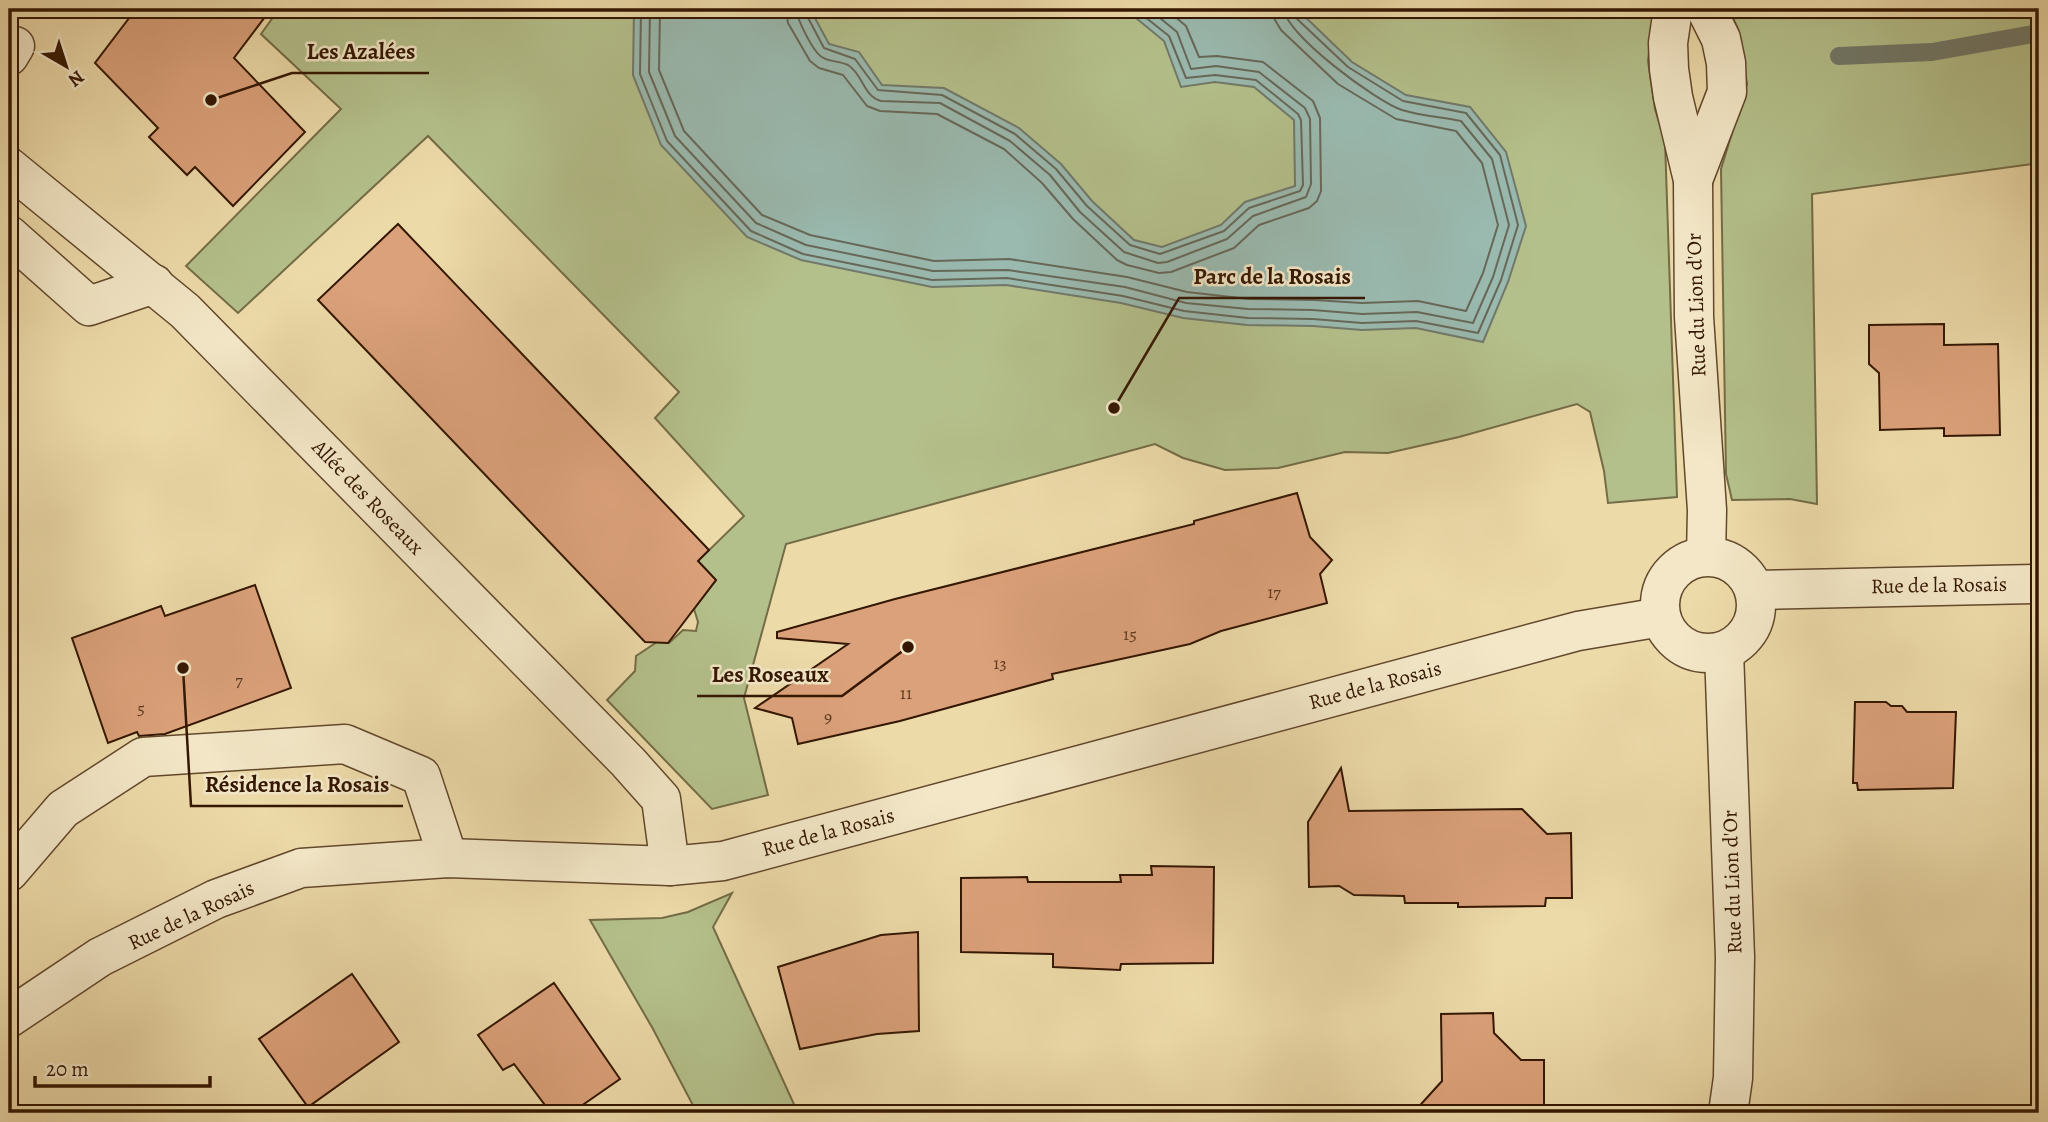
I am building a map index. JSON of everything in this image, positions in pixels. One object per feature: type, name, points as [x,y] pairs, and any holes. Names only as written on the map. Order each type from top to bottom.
[{"type":"street","name":"Rue du Lion d'Or","points":[[1673,9],[1668,43],[1669,69],[1693,180],[1694,317],[1707,510],[1706,556]]},
{"type":"street","name":"Rue du Lion d'Or","points":[[1693,180],[1727,92],[1726,63],[1721,39],[1706,9]]},
{"type":"street","name":"Allée des Roseaux","points":[[9,167],[186,311],[653,790],[661,799],[670,866]]},
{"type":"street","points":[[9,235],[89,306],[154,284]]},
{"type":"street","points":[[1706,556],[1722,558],[1736,565],[1748,577],[1755,590],[1757,606],[1748,634],[1737,645],[1724,651],[1708,654],[1677,644],[1661,617],[1662,588],[1679,566],[1692,559],[1706,556]]},
{"type":"street","name":"Rue de la Rosais","points":[[1755,590],[2039,584]]},
{"type":"street","name":"Rue de la Rosais","points":[[9,1018],[100,957],[215,899],[301,868],[448,858],[670,866],[723,860],[1539,641],[1578,631],[1661,617]]},
{"type":"street","name":"Rue du Lion d'Or","points":[[1724,651],[1735,957],[1733,1078],[1728,1113]]},
{"type":"street","points":[[9,872],[63,809],[143,757],[345,744],[421,776],[448,858]]},
{"type":"green space","points":[[279,9],[1654,9],[1648,61],[1655,109],[1665,141],[1677,497],[1608,503],[1604,471],[1590,412],[1577,404],[1459,437],[1388,453],[1345,452],[1278,468],[1225,470],[1183,458],[1155,444],[786,544],[744,698],[768,795],[712,809],[607,700],[635,671],[636,656],[657,642],[669,643],[683,630],[696,631],[698,622],[694,609],[716,580],[698,561],[744,516],[655,418],[679,392],[428,136],[238,313],[186,266],[341,109],[261,34]]},
{"type":"green space","points":[[1729,9],[2039,9],[2039,163],[1812,194],[1817,504],[1790,499],[1732,500],[1726,474],[1721,169],[1747,84],[1738,29]]},
{"type":"green space","points":[[732,893],[713,927],[798,1113],[697,1113],[653,1029],[590,920],[662,918],[688,912]]},
{"type":"water","points":[[634,9],[810,9],[829,44],[859,52],[882,85],[944,88],[1019,128],[1061,164],[1092,201],[1134,240],[1162,247],[1221,225],[1245,202],[1295,186],[1294,120],[1254,87],[1215,82],[1181,87],[1164,41],[1125,9],[1297,9],[1352,62],[1406,95],[1470,107],[1506,152],[1526,226],[1508,282],[1483,342],[1416,328],[1362,330],[1247,325],[1183,318],[1121,303],[1006,285],[932,287],[801,260],[747,237],[661,145],[633,75]]},
{"type":"building","points":[[136,9],[271,9],[234,58],[305,132],[233,206],[195,167],[187,175],[149,137],[158,128],[95,63]]},
{"type":"building","points":[[398,224],[709,550],[698,561],[716,580],[668,643],[645,642],[318,300]]},
{"type":"building","points":[[1944,324],[1944,345],[1998,344],[2000,435],[1944,436],[1944,428],[1880,430],[1879,373],[1869,364],[1869,325]]},
{"type":"building","points":[[1297,493],[1310,537],[1332,560],[1320,574],[1327,603],[1221,631],[1190,644],[1052,674],[1053,679],[900,721],[798,744],[792,718],[755,708],[848,644],[777,638],[777,632],[895,599],[1194,524],[1194,521]]},
{"type":"building","points":[[255,585],[291,688],[165,734],[139,736],[137,732],[108,743],[72,638],[161,606],[165,616]]},
{"type":"building","points":[[1855,702],[1886,702],[1891,706],[1902,706],[1907,712],[1956,712],[1953,788],[1858,790],[1857,783],[1853,783]]},
{"type":"building","points":[[1341,768],[1349,811],[1522,809],[1547,834],[1571,833],[1572,898],[1546,898],[1545,906],[1458,907],[1458,903],[1405,903],[1404,896],[1354,895],[1339,886],[1309,887],[1308,822]]},
{"type":"building","points":[[1151,866],[1214,867],[1213,963],[1121,964],[1120,970],[1053,967],[1053,954],[961,952],[961,878],[1027,877],[1028,882],[1121,882],[1120,875],[1152,875]]},
{"type":"building","points":[[918,932],[919,1031],[877,1034],[800,1049],[778,967],[881,935]]},
{"type":"building","points":[[352,974],[399,1042],[308,1107],[259,1039]]},
{"type":"building","points":[[554,983],[620,1079],[571,1113],[551,1113],[514,1064],[503,1070],[478,1035]]},
{"type":"building","points":[[1493,1013],[1494,1033],[1521,1060],[1544,1060],[1544,1113],[1413,1113],[1442,1081],[1441,1014]]},
{"type":"waterway","points":[[1839,56],[1932,52],[2039,33]]},
{"type":"place","name":"Les Azalées","points":[[211,100]]},
{"type":"place","name":"Parc de la Rosais","points":[[1114,408]]},
{"type":"place","name":"Les Roseaux","points":[[908,647]]},
{"type":"place","name":"Résidence la Rosais","points":[[183,668]]}]
